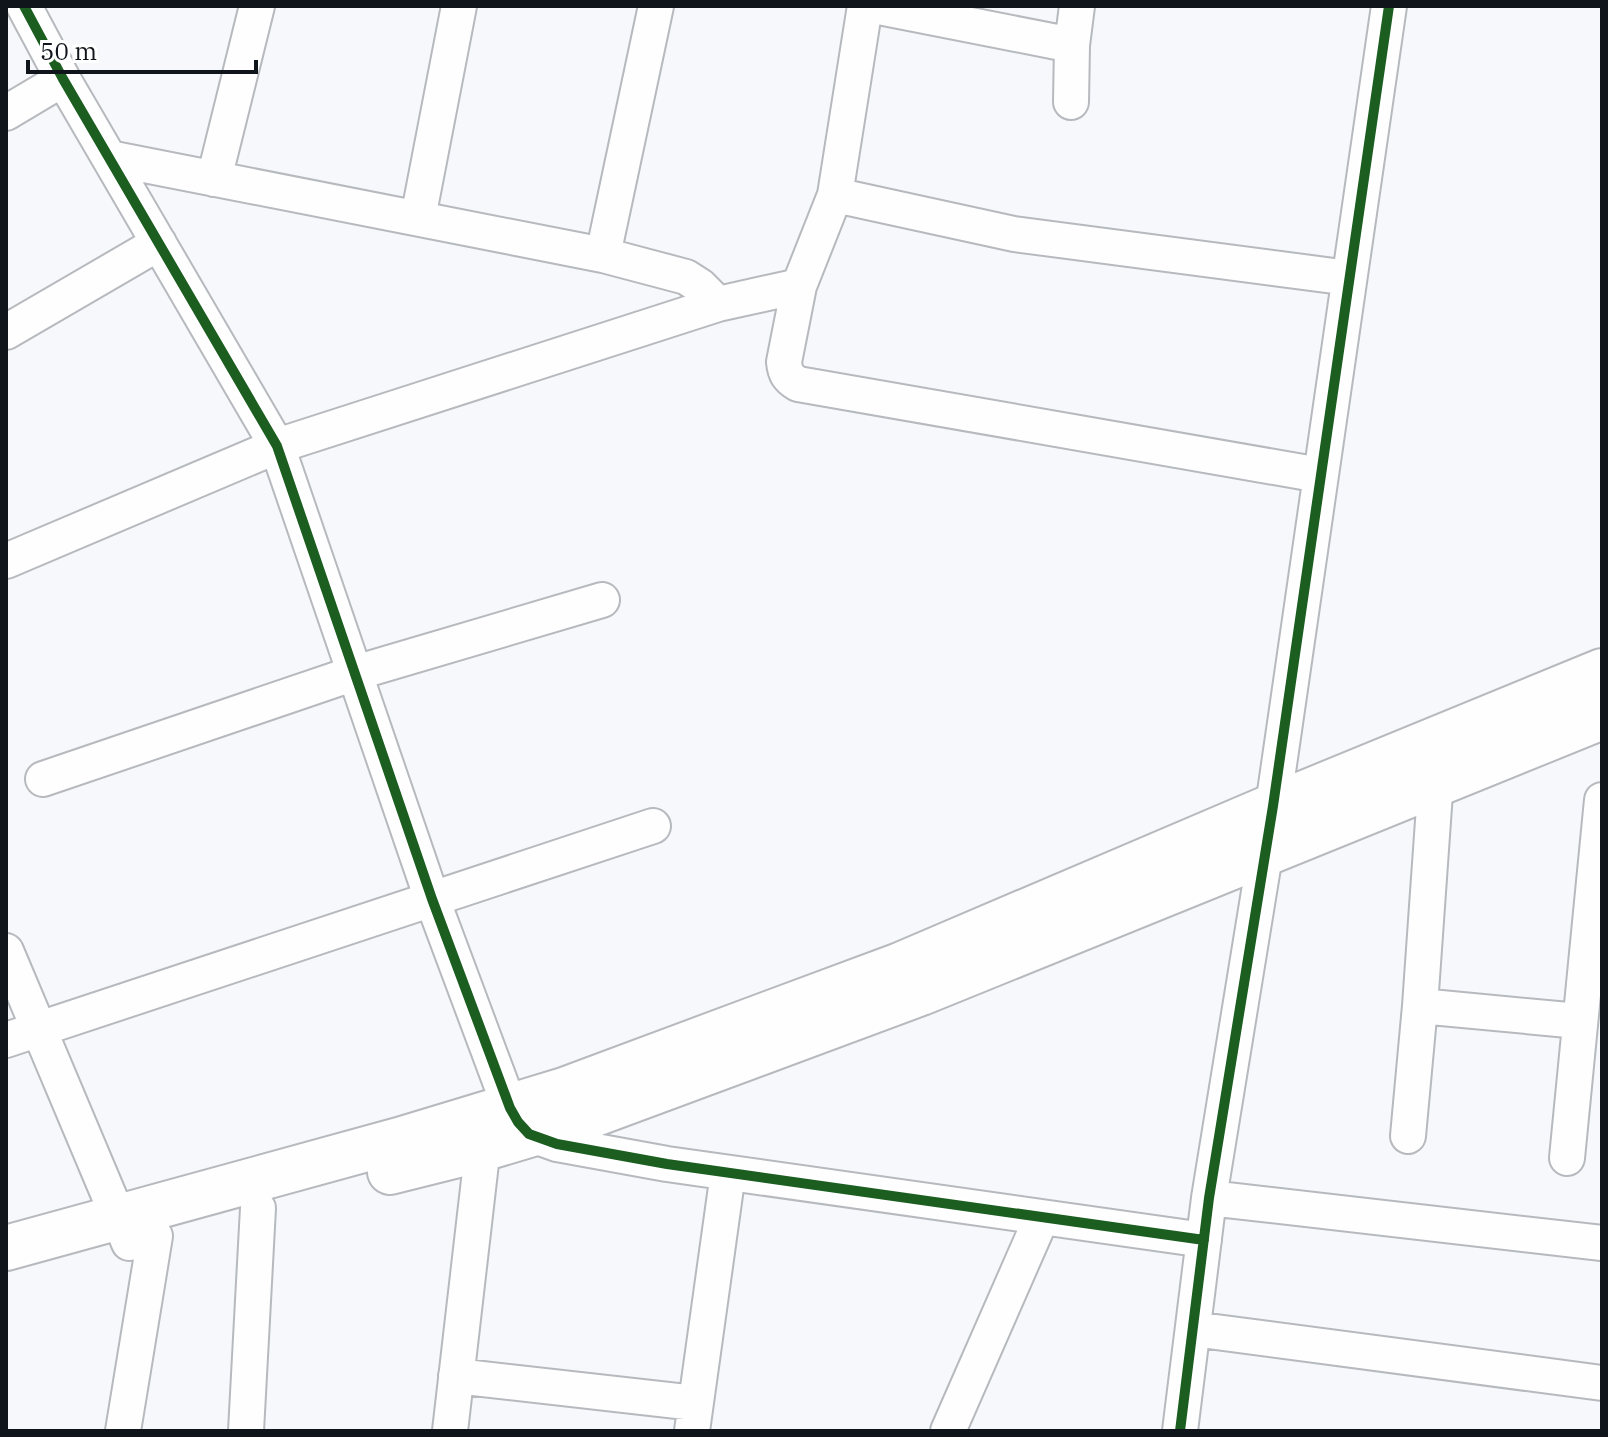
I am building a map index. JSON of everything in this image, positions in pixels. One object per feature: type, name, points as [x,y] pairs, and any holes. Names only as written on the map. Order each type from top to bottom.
[{"type":"main road","points":[[6,1248],[135,1232],[258,1208],[501,1126],[730,1029],[900,965],[1273,806],[1602,671]]},
{"type":"main road","points":[[6,1278],[135,1232],[501,1126],[579,1120],[921,993],[1602,717]]},
{"type":"street","points":[[24,6],[63,79],[277,446],[432,899],[501,1126],[456,1376],[450,1431]]},
{"type":"street","points":[[214,179],[257,6]]},
{"type":"street","points":[[418,218],[459,6]]},
{"type":"street","points":[[603,255],[656,6]]},
{"type":"street","points":[[865,6],[835,195],[799,286],[784,362],[785,372],[791,380],[798,384],[1320,475]]},
{"type":"street","points":[[874,6],[1072,45]]},
{"type":"street","points":[[1071,102],[1072,45],[1077,6]]},
{"type":"street","points":[[1180,1431],[1209,1198],[1273,806],[1389,6]]},
{"type":"street","points":[[6,113],[63,79]]},
{"type":"street","points":[[109,158],[603,255],[686,277],[718,304]]},
{"type":"street","points":[[835,195],[1014,234],[1349,278]]},
{"type":"street","points":[[6,332],[159,243]]},
{"type":"street","points":[[6,561],[277,446],[718,304],[799,286]]},
{"type":"street","points":[[43,779],[355,673],[602,600]]},
{"type":"street","points":[[1408,1136],[1438,740]]},
{"type":"street","points":[[1567,1158],[1602,800]]},
{"type":"street","points":[[6,1040],[653,826]]},
{"type":"street","points":[[6,951],[39,1029],[135,1232],[123,1431]]},
{"type":"street","points":[[1420,1006],[1579,1021]]},
{"type":"street","points":[[501,1126],[557,1144],[728,1173],[1204,1240]]},
{"type":"street","points":[[456,1376],[693,1417],[728,1173]]},
{"type":"street","points":[[1209,1198],[1602,1243]]},
{"type":"street","points":[[246,1431],[258,1208]]},
{"type":"street","points":[[948,1431],[1041,1219]]},
{"type":"street","points":[[1193,1329],[1602,1383]]},
{"type":"cycle path","points":[[24,6],[63,79],[277,446],[432,899],[510,1108],[529,1134],[557,1144],[667,1164],[1204,1240]]},
{"type":"cycle path","points":[[1180,1431],[1209,1198],[1273,806],[1389,6]]}]
